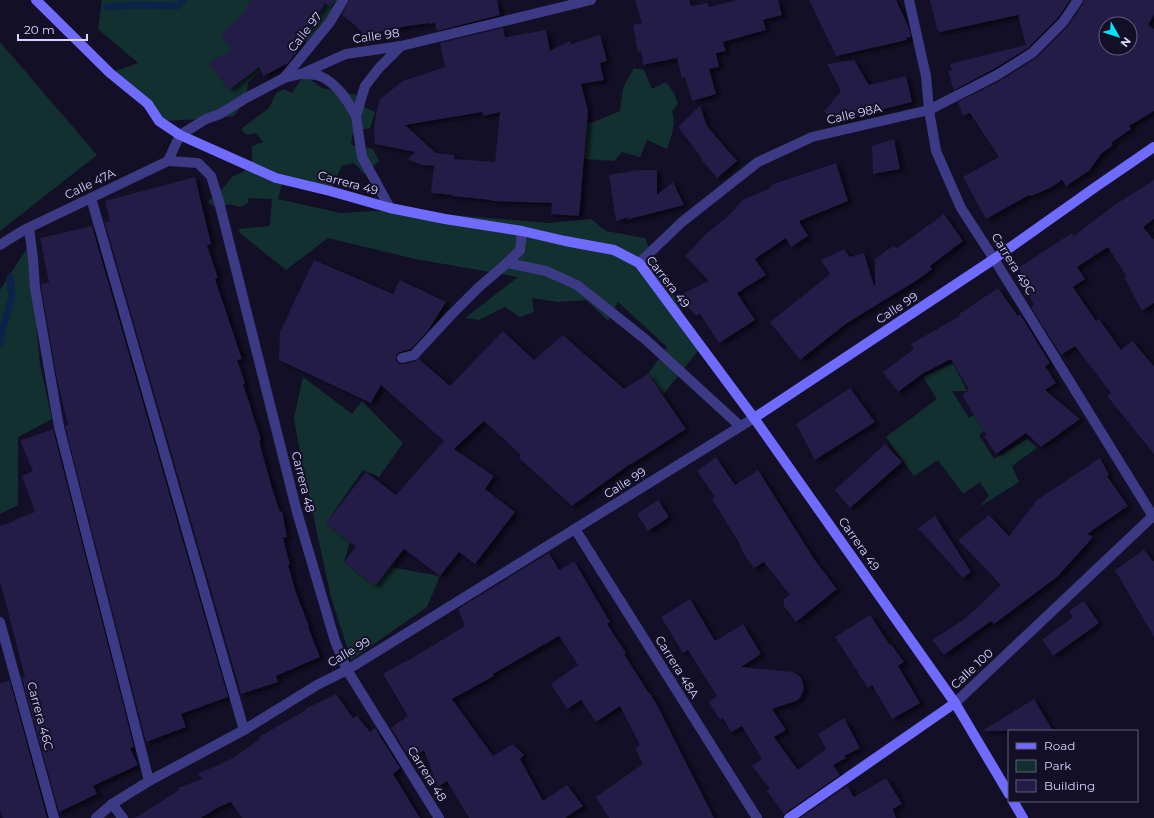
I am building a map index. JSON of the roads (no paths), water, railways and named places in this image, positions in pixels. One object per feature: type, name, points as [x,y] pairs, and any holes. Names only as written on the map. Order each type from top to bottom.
[{"type":"street","name":"Carrera 49","points":[[36,0],[110,73],[148,104],[159,122],[180,135],[276,178],[390,208],[522,231],[614,250],[639,263],[754,418],[955,703],[1008,792]]},
{"type":"street","name":"Calle 97","points":[[284,78],[330,22],[343,0]]},
{"type":"street","name":"Calle 98","points":[[180,135],[206,119],[220,114],[284,78],[301,74],[346,54],[401,46],[591,0]]},
{"type":"street","name":"Carrera 49C","points":[[909,0],[926,76],[929,110],[936,151],[961,208],[1154,516]]},
{"type":"street","name":"Calle 98A","points":[[639,263],[682,222],[758,162],[812,137],[929,110],[997,75],[1032,54],[1063,22],[1078,0]]},
{"type":"street","points":[[356,116],[366,86],[379,68],[401,46]]},
{"type":"street","points":[[301,74],[320,76],[335,85],[347,99],[356,116],[362,157],[390,208]]},
{"type":"street","points":[[168,161],[180,135]]},
{"type":"street","name":"Calle 99","points":[[96,818],[112,804],[149,781],[244,730],[317,685],[347,670],[754,418],[994,259],[1154,147]]},
{"type":"street","name":"Calle 47A","points":[[0,245],[30,228],[168,161]]},
{"type":"street","name":"Carrera 48","points":[[168,161],[198,163],[211,176],[219,202],[297,512],[335,641],[347,670],[439,818]]},
{"type":"street","points":[[91,198],[244,730]]},
{"type":"street","points":[[30,228],[34,258],[35,288],[59,427],[149,781]]},
{"type":"street","points":[[402,358],[414,355],[457,308],[520,250],[522,231]]},
{"type":"street","points":[[507,263],[546,271],[577,285],[645,339],[740,426]]},
{"type":"street","name":"Calle 100","points":[[789,818],[955,703],[1154,516]]},
{"type":"street","name":"Carrera 48A","points":[[575,529],[757,818]]},
{"type":"street","name":"Carrera 46C","points":[[0,622],[54,818]]},
{"type":"street","points":[[1014,802],[1023,818]]},
{"type":"street","points":[[112,804],[123,818]]},
{"type":"waterway","points":[[107,7],[136,5],[177,6],[183,0]]},
{"type":"waterway","points":[[0,343],[12,296],[10,277]]}]
